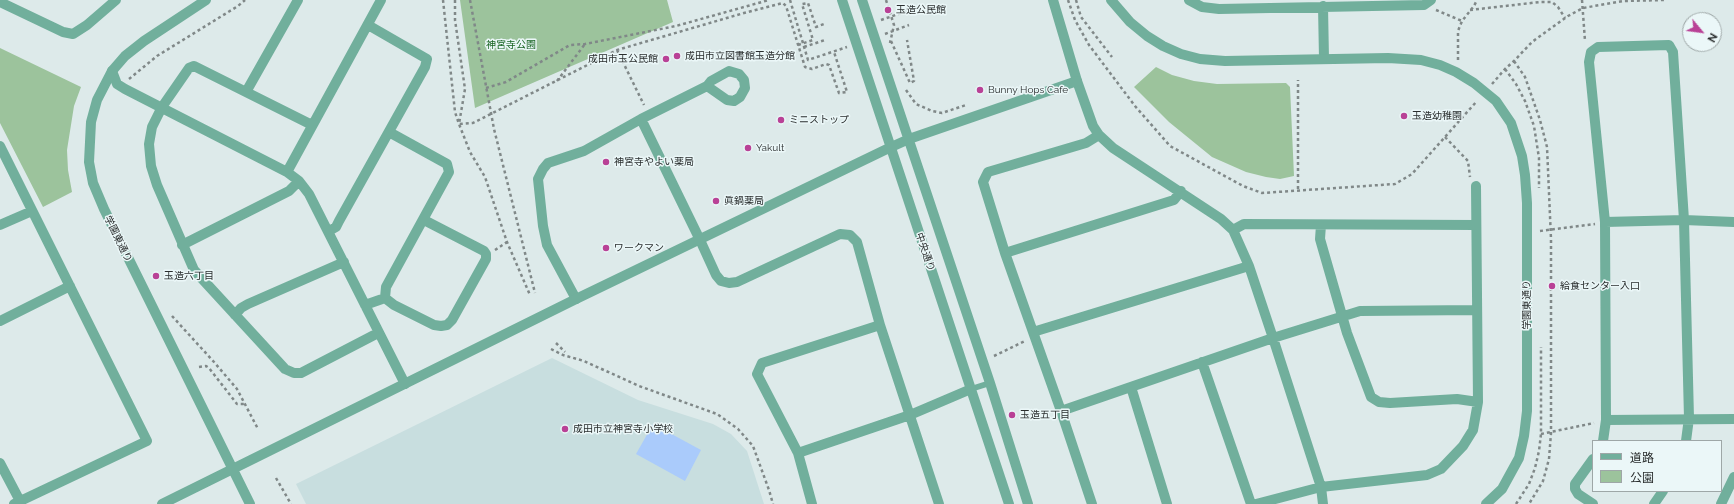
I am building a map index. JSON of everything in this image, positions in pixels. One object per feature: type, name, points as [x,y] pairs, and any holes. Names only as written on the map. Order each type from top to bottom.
[{"type":"street","points":[[0,2],[63,32],[73,34],[87,25],[116,0]]},
{"type":"street","name":"学園東通り","points":[[206,0],[144,41],[125,56],[112,71],[97,100],[91,122],[89,162],[93,183],[104,210],[250,504]]},
{"type":"street","points":[[246,92],[298,0]]},
{"type":"street","points":[[287,172],[381,0]]},
{"type":"street","name":"中央通り","points":[[842,0],[889,148],[1009,504]]},
{"type":"street","name":"中央通り","points":[[862,0],[990,383],[1028,504]]},
{"type":"street","points":[[1053,0],[1078,81],[1093,126],[1098,135],[1113,148],[1181,191],[1221,219],[1232,230],[1249,266],[1273,338],[1321,487],[1323,504]]},
{"type":"street","name":"学園東通り","points":[[1112,0],[1130,22],[1147,36],[1163,46],[1181,54],[1200,59],[1225,61],[1324,59],[1421,60],[1440,65],[1456,72],[1474,83],[1496,102],[1511,123],[1522,156],[1525,175],[1527,203],[1527,411],[1519,458],[1502,489],[1486,504]]},
{"type":"street","points":[[1189,0],[1202,7],[1211,8],[1284,4],[1323,6],[1368,3],[1424,5],[1433,3]]},
{"type":"street","points":[[1323,6],[1324,59]]},
{"type":"street","points":[[329,231],[336,227],[426,67],[427,59],[368,25]]},
{"type":"street","points":[[1603,440],[1606,420],[1605,222],[1589,62],[1591,52],[1598,47],[1669,45],[1673,52],[1684,220],[1689,418],[1686,440]]},
{"type":"street","points":[[312,126],[194,66],[189,68],[162,107],[152,126],[149,144],[151,166],[157,185],[194,270],[285,369],[301,374],[378,333]]},
{"type":"street","points":[[112,71],[117,84],[287,172],[299,181],[310,194],[378,333],[405,384]]},
{"type":"street","points":[[162,504],[576,299],[889,148],[909,139],[1078,81]]},
{"type":"street","points":[[576,299],[547,245],[543,226],[538,179],[543,169],[548,163],[584,151],[641,119],[708,86]]},
{"type":"street","points":[[641,119],[716,275],[721,281],[730,283],[742,281],[840,234],[850,235],[857,242],[880,325],[939,504]]},
{"type":"street","points":[[385,298],[386,287],[449,172],[447,164],[389,132]]},
{"type":"street","points":[[1092,504],[1005,253],[984,182],[988,172],[1086,143],[1098,135]]},
{"type":"street","points":[[0,146],[147,441],[17,503],[0,463]]},
{"type":"street","points":[[182,245],[289,190],[299,181]]},
{"type":"street","points":[[1256,504],[1321,487],[1427,475],[1441,469],[1463,446],[1473,430],[1478,402],[1476,186]]},
{"type":"street","points":[[1005,253],[1174,200],[1181,191]]},
{"type":"street","points":[[0,226],[32,211]]},
{"type":"street","points":[[385,298],[394,305],[434,325],[448,325],[486,259],[486,254],[484,251],[424,220]]},
{"type":"street","points":[[1605,222],[1684,220],[1734,222]]},
{"type":"street","points":[[1232,230],[1244,224],[1476,226]]},
{"type":"street","points":[[1321,225],[1320,239],[1343,317],[1371,397],[1379,402],[1390,403],[1457,399],[1478,402]]},
{"type":"street","points":[[236,315],[241,308],[248,304],[344,262]]},
{"type":"street","points":[[1034,334],[1249,266]]},
{"type":"street","points":[[0,321],[70,286]]},
{"type":"street","points":[[365,305],[385,298]]},
{"type":"street","points":[[1061,411],[1273,338],[1360,311],[1477,310]]},
{"type":"street","points":[[812,504],[798,453],[757,374],[762,363],[880,325]]},
{"type":"street","points":[[1202,362],[1251,504]]},
{"type":"street","points":[[1131,387],[1167,504]]},
{"type":"street","points":[[798,453],[910,415],[971,389]]},
{"type":"street","points":[[1606,420],[1734,418]]},
{"type":"street","points":[[1592,460],[1575,484],[1578,494],[1593,504]]},
{"type":"street","points":[[1721,504],[1734,477]]},
{"type":"street","points":[[1654,504],[1662,492]]},
{"type":"lane","points":[[971,389],[990,383]]},
{"type":"path","points":[[443,0],[455,112],[470,152],[485,178],[507,242],[530,295]]},
{"type":"path","points":[[455,0],[455,20],[464,79],[463,106],[459,124]]},
{"type":"path","points":[[470,0],[494,129],[535,293]]},
{"type":"path","points":[[486,88],[506,82],[570,45],[585,44],[676,26],[769,0]]},
{"type":"path","points":[[790,0],[808,60],[828,54]]},
{"type":"path","points":[[886,0],[894,25],[890,42],[899,70]]},
{"type":"path","points":[[1068,0],[1075,20],[1088,45],[1135,106],[1170,146],[1243,186],[1262,192],[1395,184],[1412,174],[1481,97]]},
{"type":"path","points":[[1076,0],[1081,17],[1112,57]]},
{"type":"path","points":[[1458,60],[1458,31],[1462,21],[1477,0]]},
{"type":"path","points":[[1582,0],[1586,44],[1591,52]]},
{"type":"path","points":[[1491,86],[1505,68],[1514,61],[1532,42],[1565,18],[1582,8],[1623,1],[1666,0]]},
{"type":"path","points":[[1470,10],[1552,2],[1558,6],[1565,18]]},
{"type":"path","points":[[459,124],[473,123],[617,50],[783,3],[786,6],[806,66],[812,69],[826,64],[829,65],[839,94],[847,92],[834,52]]},
{"type":"path","points":[[804,45],[813,40],[802,4],[808,3],[816,27],[824,24]]},
{"type":"path","points":[[1433,3],[1436,11],[1462,21]]},
{"type":"path","points":[[877,22],[910,10]]},
{"type":"path","points":[[798,45],[825,40]]},
{"type":"path","points":[[892,41],[910,83],[914,81],[907,40]]},
{"type":"path","points":[[557,81],[585,44]]},
{"type":"path","points":[[617,50],[644,106],[641,119]]},
{"type":"path","points":[[1514,61],[1525,77],[1540,120],[1547,147],[1551,239],[1551,433],[1549,459],[1543,481],[1529,504]]},
{"type":"path","points":[[1298,80],[1298,189]]},
{"type":"path","points":[[904,84],[906,91],[916,104],[932,112],[942,113],[972,103]]},
{"type":"path","points":[[1445,137],[1468,161]]},
{"type":"path","points":[[1540,231],[1605,222]]},
{"type":"path","points":[[495,250],[507,242]]},
{"type":"path","points":[[992,357],[1034,334]]},
{"type":"path","points":[[556,343],[565,352]]},
{"type":"path","points":[[551,349],[563,355],[584,361],[639,386],[717,414],[738,429],[753,446],[773,504]]},
{"type":"path","points":[[199,367],[206,366],[209,368],[238,404],[245,404]]},
{"type":"path","points":[[1541,434],[1606,420]]},
{"type":"path","points":[[276,478],[291,504]]},
{"type":"shaded area","name":"成田市立神宮寺小学校","points":[[552,358],[638,400],[713,424],[731,434],[747,451],[764,504],[306,504],[296,484]]},
{"type":"green space","name":"神宮寺公園","points":[[460,0],[667,0],[673,22],[475,108]]},
{"type":"green space","points":[[0,48],[81,87],[74,106],[67,150],[68,170],[72,192],[43,207],[0,123]]},
{"type":"green space","points":[[1156,67],[1172,75],[1194,81],[1217,84],[1286,83],[1290,87],[1294,176],[1280,179],[1266,177],[1246,172],[1212,157],[1169,122],[1134,87]]},
{"type":"water","points":[[653,424],[701,450],[685,481],[636,454]]},
{"type":"place","name":"玉造公民館","points":[[888,10]]},
{"type":"place","name":"成田市立図書館玉造分館","points":[[677,56]]},
{"type":"place","name":"成田市玉公民館","points":[[666,59]]},
{"type":"place","name":"Bunny Hops Cafe","points":[[980,90]]},
{"type":"place","name":"玉造幼稚園","points":[[1404,116]]},
{"type":"place","name":"ミニストップ","points":[[781,120]]},
{"type":"place","name":"Yakult","points":[[748,148]]},
{"type":"place","name":"神宮寺やよい薬局","points":[[606,162]]},
{"type":"place","name":"眞鍋薬局","points":[[716,201]]},
{"type":"place","name":"ワークマン","points":[[606,248]]},
{"type":"place","name":"玉造六丁目","points":[[156,276]]},
{"type":"place","name":"給食センター入口","points":[[1552,286]]},
{"type":"place","name":"玉造五丁目","points":[[1012,415]]},
{"type":"place","name":"成田市立神宮寺小学校","points":[[565,429]]}]
